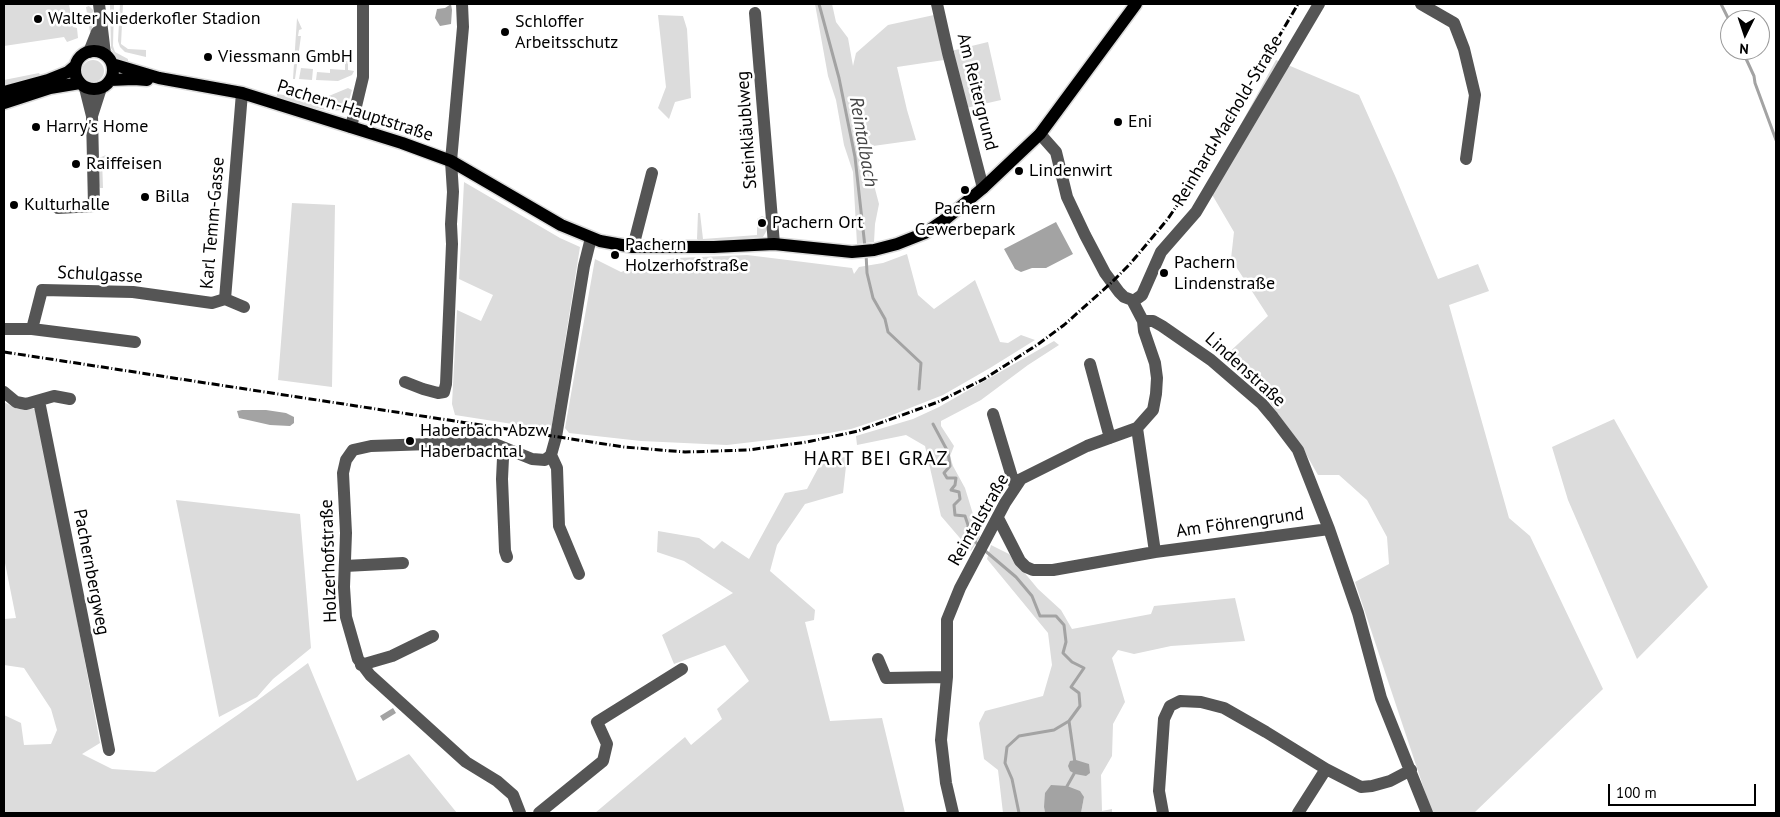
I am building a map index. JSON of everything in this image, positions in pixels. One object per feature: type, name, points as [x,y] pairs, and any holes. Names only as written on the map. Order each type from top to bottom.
[{"type":"main road","name":"Pachern-Hauptstraße","points":[[89,52],[98,52],[108,59],[159,78],[242,93],[402,143],[451,161],[560,225],[591,238],[633,247],[714,247],[774,244],[852,252],[874,250],[897,244],[925,233],[947,218],[983,188],[1040,134],[1136,4]]},
{"type":"main road","points":[[4,92],[48,80],[68,72],[75,66],[80,57],[89,52]]},
{"type":"main road","points":[[105,84],[113,74],[108,59]]},
{"type":"main road","points":[[75,66],[76,78],[82,86]]},
{"type":"main road","name":"Pachern-Hauptstraße","points":[[4,103],[50,88],[82,86],[91,90],[105,84],[134,79],[149,80],[159,78]]},
{"type":"street","points":[[99,4],[101,28],[108,59]]},
{"type":"street","points":[[351,127],[363,77],[363,4]]},
{"type":"street","points":[[405,382],[423,390],[438,393],[444,392],[446,384],[452,252],[453,192],[451,161],[463,27],[462,4]]},
{"type":"street","name":"Am Reitergrund","points":[[937,4],[983,188]]},
{"type":"street","name":"Reinhard Machold-Straße","points":[[1132,300],[1142,295],[1161,252],[1196,212],[1319,4]]},
{"type":"street","points":[[1421,4],[1454,23],[1464,49],[1475,95],[1466,159]]},
{"type":"street","name":"Steinkläublweg","points":[[755,13],[774,244]]},
{"type":"street","points":[[89,52],[97,32],[101,28]]},
{"type":"street","points":[[92,116],[105,84]]},
{"type":"street","points":[[58,208],[94,206],[92,116],[82,86]]},
{"type":"street","name":"Karl Temm-Gasse","points":[[167,297],[212,303],[225,299],[242,93]]},
{"type":"street","points":[[1040,134],[1056,152],[1067,197],[1105,273],[1119,292],[1124,297],[1132,300],[1143,321]]},
{"type":"street","points":[[633,247],[652,173]]},
{"type":"street","points":[[579,574],[559,526],[557,468],[551,456],[556,438],[584,266],[591,238]]},
{"type":"street","name":"Schulgasse","points":[[32,329],[42,290],[134,292],[167,297]]},
{"type":"street","points":[[225,299],[244,307]]},
{"type":"street","name":"Reintalstraße","points":[[953,813],[946,783],[941,740],[947,678],[947,620],[960,588],[1021,479],[1086,446],[1137,428],[1153,410],[1157,378],[1144,332],[1143,321]]},
{"type":"street","name":"Lindenstraße","points":[[1143,321],[1153,321],[1195,348],[1243,388],[1273,417],[1298,450],[1329,529],[1358,613],[1381,698],[1427,813]]},
{"type":"street","points":[[4,329],[32,329],[135,342]]},
{"type":"street","points":[[1090,364],[1110,438]]},
{"type":"street","points":[[4,392],[16,402],[26,404],[39,402],[54,396],[70,399]]},
{"type":"street","name":"Pachernbergweg","points":[[39,402],[109,750]]},
{"type":"street","points":[[993,414],[1015,487]]},
{"type":"street","name":"Am Föhrengrund","points":[[1137,428],[1155,552]]},
{"type":"street","name":"Holzerhofstraße","points":[[520,813],[513,795],[497,781],[466,762],[361,665],[351,641],[346,617],[344,587],[346,533],[344,473],[346,460],[353,450],[372,446],[479,442],[496,444],[539,461],[551,456]]},
{"type":"street","points":[[505,448],[502,479],[504,551],[507,558]]},
{"type":"street","name":"Am Föhrengrund","points":[[998,518],[1020,561],[1033,570],[1053,570],[1155,552],[1329,529]]},
{"type":"street","points":[[345,566],[404,563]]},
{"type":"street","points":[[361,665],[392,656],[433,636]]},
{"type":"street","points":[[878,659],[886,678],[947,678]]},
{"type":"street","points":[[539,813],[603,761],[607,744],[597,722],[682,669]]},
{"type":"street","points":[[1163,813],[1159,791],[1164,718],[1170,706],[1180,701],[1200,702],[1224,708],[1326,769],[1361,787],[1390,781],[1411,770]]},
{"type":"street","points":[[1298,813],[1326,769]]},
{"type":"shaded area","name":"Walter Niederkofler Stadion","points":[[4,4],[69,4],[73,27],[77,28],[78,38],[67,42],[64,37],[4,46]]},
{"type":"shaded area","points":[[110,4],[114,4],[113,46],[115,52],[128,59],[128,63],[118,59],[111,48]]},
{"type":"shaded area","points":[[120,4],[123,4],[121,44],[128,49],[146,50],[146,57],[125,52],[120,47],[118,41]]},
{"type":"shaded area","points":[[451,4],[451,24],[440,26],[435,18],[437,9],[445,8]]},
{"type":"shaded area","points":[[815,4],[832,4],[836,22],[848,38],[853,66],[856,53],[888,25],[934,15],[944,60],[897,67],[916,140],[873,146],[867,140],[861,154],[870,170],[879,204],[874,242],[857,244],[853,172],[844,145],[836,100],[828,76]]},
{"type":"shaded area","points":[[89,6],[93,10],[92,32],[90,32],[86,7]]},
{"type":"shaded area","points":[[658,15],[683,16],[687,29],[691,98],[675,102],[669,119],[658,108],[666,87]]},
{"type":"shaded area","points":[[297,18],[302,29],[299,30],[298,36],[301,36],[295,79],[293,79]]},
{"type":"shaded area","points":[[988,42],[1001,100],[966,108],[951,51]]},
{"type":"shaded area","points":[[93,60],[101,63],[104,71],[101,79],[93,82],[85,79],[82,71],[85,63]]},
{"type":"shaded area","points":[[1276,60],[1359,95],[1438,279],[1478,264],[1489,291],[1449,305],[1509,518],[1530,536],[1603,689],[1475,812],[1432,813],[1355,582],[1389,564],[1387,537],[1367,500],[1339,475],[1318,475],[1302,447],[1258,386],[1223,358],[1268,316],[1231,259],[1234,232],[1207,186]]},
{"type":"shaded area","points":[[345,61],[348,61],[348,70],[354,71],[352,75],[338,81],[316,80],[317,72],[330,73],[330,69],[345,70]]},
{"type":"shaded area","points":[[301,68],[313,69],[312,80],[299,79]]},
{"type":"shaded area","points":[[39,73],[40,75],[4,85],[4,80]]},
{"type":"shaded area","points":[[348,88],[352,90],[350,97],[347,105],[341,110],[331,111],[306,106],[277,97],[277,94],[304,98],[324,98]]},
{"type":"shaded area","points":[[106,155],[109,158],[102,159],[103,188],[100,188],[99,158]]},
{"type":"shaded area","points":[[464,182],[560,238],[580,247],[551,430],[455,415],[452,404],[457,310],[481,321],[493,295],[459,279]]},
{"type":"shaded area","points":[[292,203],[335,205],[332,387],[278,380]]},
{"type":"shaded area","points":[[698,213],[700,213],[703,239],[757,235],[757,219],[762,216],[766,218],[767,230],[763,237],[699,241],[697,239]]},
{"type":"shaded area","points":[[1056,222],[1073,254],[1046,268],[1032,268],[1021,272],[1015,269],[1004,249]]},
{"type":"shaded area","points":[[907,254],[918,295],[934,309],[975,280],[1000,342],[1008,343],[1021,335],[1035,340],[943,395],[851,429],[727,445],[641,441],[569,433],[565,428],[595,259],[621,272],[646,263],[677,258],[747,255],[852,268],[854,274],[859,267],[883,263]]},
{"type":"shaded area","points":[[1054,341],[1059,345],[1028,365],[981,400],[941,421],[941,426],[954,446],[950,456],[953,466],[965,488],[980,537],[971,551],[941,516],[925,446],[906,435],[857,445],[856,436],[913,419],[939,407]]},
{"type":"shaded area","points":[[4,402],[17,409],[38,409],[100,743],[82,754],[112,769],[155,772],[239,714],[308,663],[357,781],[409,754],[457,813],[4,813],[4,715],[21,723],[24,745],[51,744],[57,730],[51,709],[24,668],[4,665],[4,619],[16,618],[4,558]]},
{"type":"shaded area","points":[[266,410],[286,413],[294,417],[294,423],[290,426],[270,425],[239,418],[237,411]]},
{"type":"shaded area","points":[[1614,419],[1708,587],[1637,659],[1568,500],[1552,447]]},
{"type":"shaded area","points":[[847,457],[843,493],[805,504],[777,545],[770,571],[815,610],[814,620],[805,622],[830,721],[882,718],[905,813],[595,813],[685,737],[691,745],[722,719],[717,709],[749,681],[725,645],[674,664],[662,635],[733,593],[684,561],[657,552],[658,531],[699,538],[714,549],[722,541],[749,559],[785,493],[807,489],[823,459]]},
{"type":"shaded area","points":[[176,500],[300,514],[311,648],[273,679],[257,697],[219,717]]},
{"type":"shaded area","points":[[991,545],[1009,554],[1038,589],[1061,610],[1072,629],[1151,614],[1154,606],[1235,598],[1245,641],[1171,646],[1134,654],[1118,650],[1112,658],[1125,702],[1113,724],[1112,756],[1101,775],[1102,811],[1112,809],[1112,813],[1081,813],[1084,797],[1044,807],[1045,813],[1003,813],[998,770],[984,759],[979,723],[985,711],[1043,696],[1052,665],[1048,633],[987,559]]},
{"type":"shaded area","points":[[393,708],[396,713],[383,721],[380,716]]},
{"type":"shaded area","points":[[1076,760],[1089,764],[1090,773],[1086,776],[1070,771],[1068,766],[1070,761]]},
{"type":"shaded area","points":[[1051,785],[1067,786],[1080,791],[1084,797],[1081,813],[1045,813],[1045,793]]},
{"type":"waterway","name":"Reintalbach","points":[[819,4],[839,78],[855,157],[865,247]]},
{"type":"waterway","points":[[1721,4],[1724,10]]},
{"type":"waterway","points":[[1747,60],[1776,140]]},
{"type":"waterway","name":"Reintalbach","points":[[866,253],[867,273],[873,298],[885,319],[888,332],[921,363],[919,389]]},
{"type":"waterway","name":"Reintalbach","points":[[933,424],[948,452],[950,466],[944,473],[947,478],[956,478],[955,485],[951,490],[959,492],[960,499],[954,505],[955,515],[965,516],[968,532],[978,545]]},
{"type":"waterway","name":"Reintalbach","points":[[983,549],[1016,577],[1032,596],[1040,616],[1056,616],[1064,625],[1066,642],[1063,653],[1072,662],[1084,668],[1071,687],[1079,693],[1080,706],[1069,721],[1054,730],[1019,736],[1007,747],[1005,763],[1012,779],[1019,813]]},
{"type":"waterway","points":[[1069,721],[1075,763]]},
{"type":"waterway","points":[[1066,788],[1075,772]]},
{"type":"railway","points":[[4,352],[624,447],[685,452],[748,450],[807,442],[858,431],[938,402],[984,379],[1064,325],[1111,283],[1130,264],[1167,220],[1196,178],[1298,4]]},
{"type":"place","name":"Walter Niederkofler Stadion","points":[[38,19]]},
{"type":"place","name":"Schloffer Arbeitsschutz","points":[[505,32]]},
{"type":"place","name":"Viessmann GmbH","points":[[208,57]]},
{"type":"place","name":"Eni","points":[[1118,122]]},
{"type":"place","name":"Harry's Home","points":[[36,127]]},
{"type":"place","name":"Raiffeisen","points":[[76,164]]},
{"type":"place","name":"Lindenwirt","points":[[1019,171]]},
{"type":"place","name":"Pachern Gewerbepark","points":[[965,190]]},
{"type":"place","name":"Billa","points":[[145,197]]},
{"type":"place","name":"Kulturhalle","points":[[14,205]]},
{"type":"place","name":"Pachern Ort","points":[[762,223]]},
{"type":"place","name":"Pachern Holzerhofstraße","points":[[615,255]]},
{"type":"place","name":"Pachern Lindenstraße","points":[[1164,273]]},
{"type":"place","name":"Haberbach Abzw Haberbachtal","points":[[410,441]]},
{"type":"district","name":"HART BEI GRAZ","points":[[876,459]]}]
